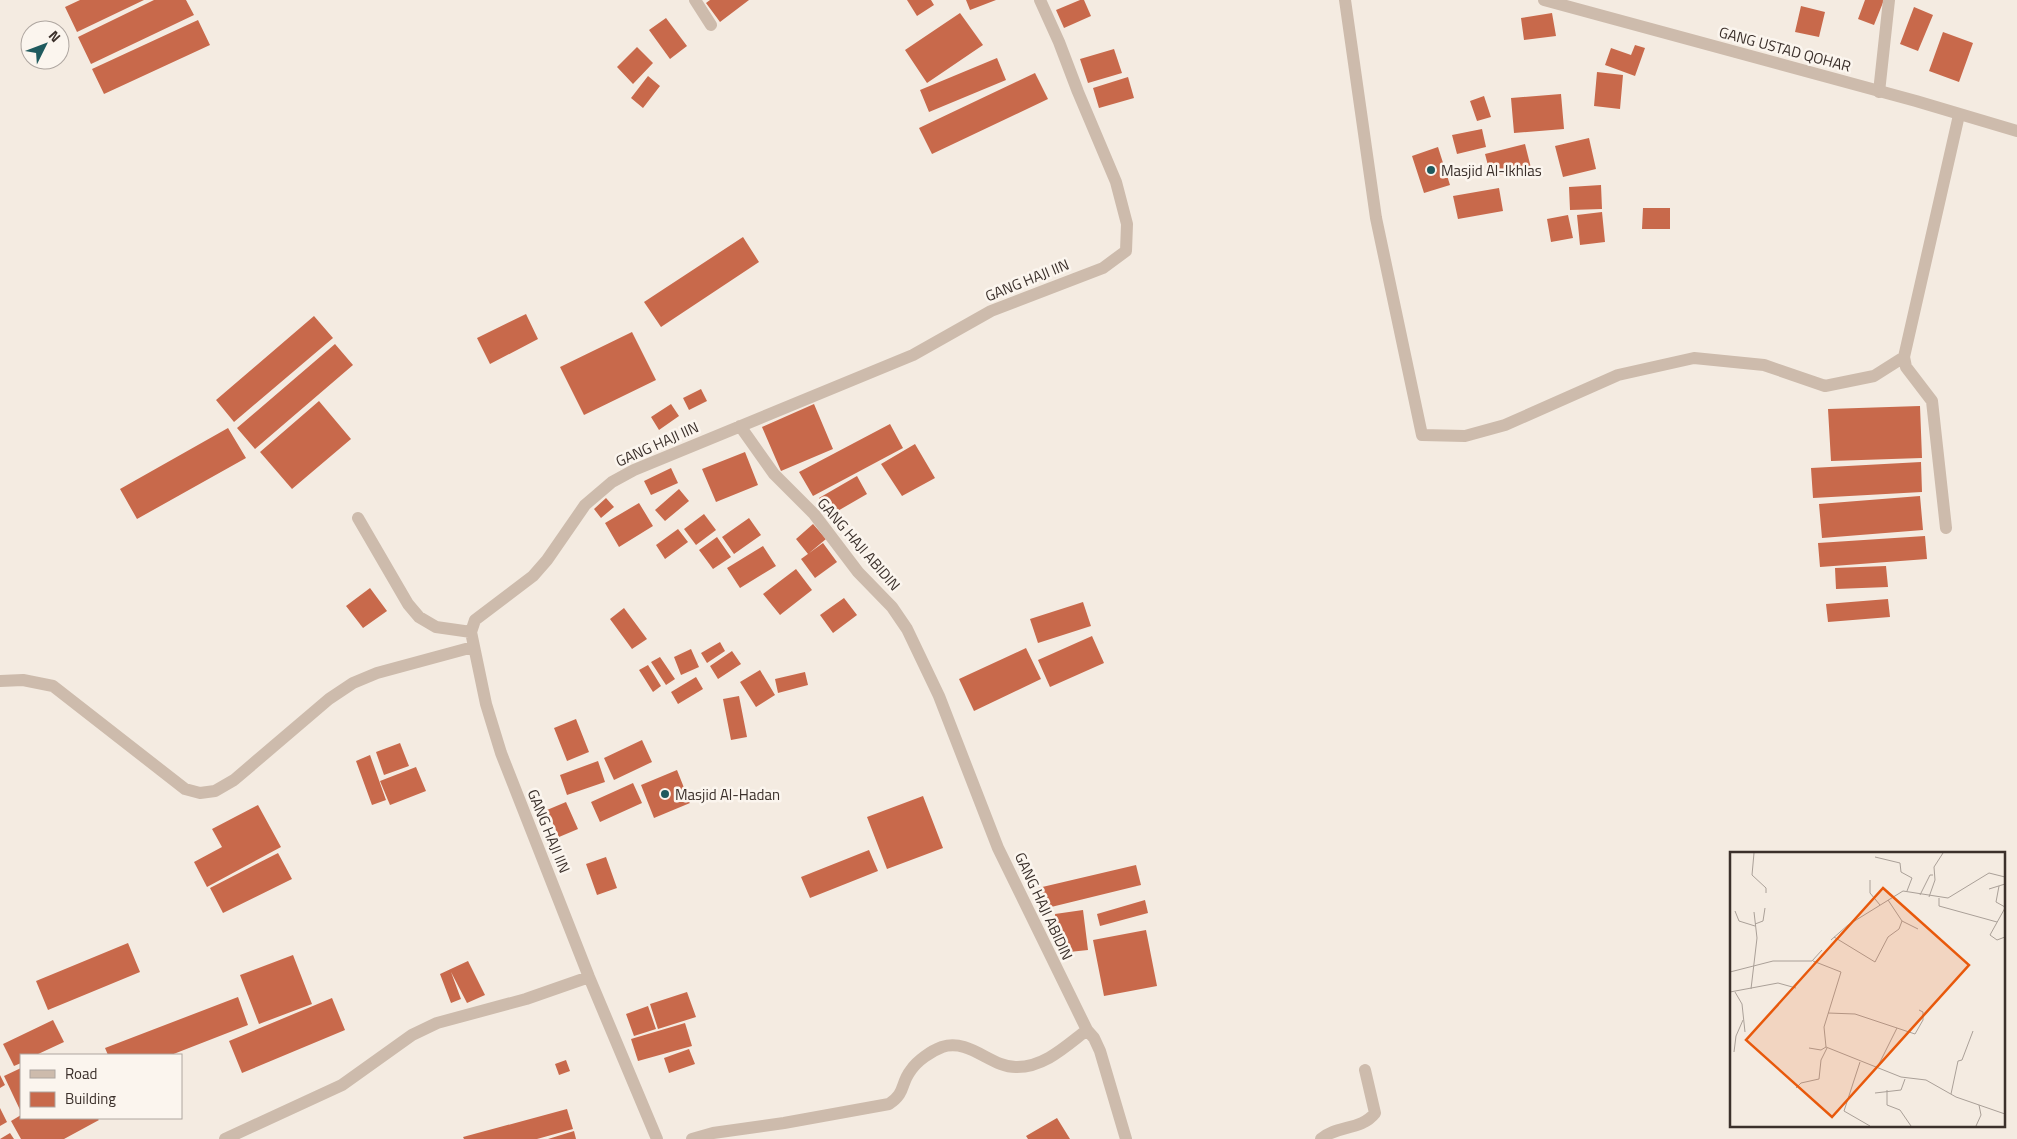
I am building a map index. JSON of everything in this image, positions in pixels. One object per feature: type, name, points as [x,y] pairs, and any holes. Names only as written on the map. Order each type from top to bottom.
[{"type":"street","points":[[695,0],[711,25]]},
{"type":"street","name":"GANG HAJI IIN","points":[[657,1139],[589,977],[501,753],[486,704],[471,632],[476,620],[538,571],[557,548],[585,504],[612,482],[634,470],[913,355],[991,311],[1103,268],[1126,251],[1127,224],[1116,182],[1040,0]]},
{"type":"street","points":[[1345,0],[1376,218],[1422,435],[1465,436],[1504,426],[1618,375],[1694,358],[1764,365],[1825,386],[1874,376],[1904,357]]},
{"type":"street","name":"GANG USTAD QOHAR","points":[[1544,0],[1916,101],[2017,131]]},
{"type":"street","points":[[1879,92],[1888,0]]},
{"type":"street","points":[[1946,528],[1932,401],[1906,367],[1904,357],[1959,115]]},
{"type":"street","name":"GANG HAJI ABIDIN","points":[[740,426],[774,474],[814,514],[858,572],[892,607],[907,629],[939,696],[998,848],[1087,1030],[1094,1038],[1100,1051],[1126,1139]]},
{"type":"street","points":[[358,518],[408,604],[419,617],[436,627],[471,632]]},
{"type":"street","points":[[0,681],[23,680],[52,686],[185,789],[200,793],[215,791],[234,780],[328,699],[353,682],[377,673],[474,647]]},
{"type":"street","points":[[225,1139],[342,1085],[412,1035],[437,1023],[526,999],[589,977]]},
{"type":"street","points":[[692,1139],[713,1133],[784,1123],[889,1104],[902,1093],[911,1069],[942,1047],[966,1048],[1004,1066],[1019,1068],[1040,1062],[1065,1048],[1087,1030]]},
{"type":"street","points":[[1321,1139],[1327,1135],[1364,1123],[1374,1113],[1365,1070]]},
{"type":"building","points":[[80,0],[144,0],[77,32],[65,7]]},
{"type":"building","points":[[154,0],[186,0],[194,15],[91,64],[78,37]]},
{"type":"building","points":[[710,0],[749,0],[720,22],[706,3]]},
{"type":"building","points":[[907,0],[931,0],[934,5],[917,16]]},
{"type":"building","points":[[966,0],[996,0],[970,10]]},
{"type":"building","points":[[1084,0],[1091,16],[1064,28],[1056,10]]},
{"type":"building","points":[[1865,0],[1884,0],[1874,25],[1858,19]]},
{"type":"building","points":[[1801,6],[1825,12],[1819,37],[1795,32]]},
{"type":"building","points":[[1914,7],[1933,15],[1918,51],[1900,44]]},
{"type":"building","points":[[960,13],[983,45],[927,83],[905,50]]},
{"type":"building","points":[[1552,13],[1556,36],[1524,40],[1521,18]]},
{"type":"building","points":[[666,18],[687,46],[670,59],[649,30]]},
{"type":"building","points":[[198,20],[210,45],[104,94],[92,69]]},
{"type":"building","points":[[1943,32],[1973,43],[1959,82],[1929,71]]},
{"type":"building","points":[[1635,45],[1645,48],[1635,76],[1605,65],[1611,48],[1631,55]]},
{"type":"building","points":[[637,47],[653,63],[633,84],[617,67]]},
{"type":"building","points":[[1114,49],[1122,73],[1088,83],[1080,59]]},
{"type":"building","points":[[997,58],[1006,80],[929,112],[920,90]]},
{"type":"building","points":[[1597,72],[1623,75],[1620,109],[1594,106]]},
{"type":"building","points":[[1035,73],[1048,99],[932,154],[919,128]]},
{"type":"building","points":[[648,76],[660,86],[643,108],[631,98]]},
{"type":"building","points":[[1128,77],[1134,98],[1099,108],[1093,88]]},
{"type":"building","points":[[1561,94],[1564,129],[1514,133],[1511,98]]},
{"type":"building","points":[[1484,96],[1491,117],[1477,121],[1470,101]]},
{"type":"building","points":[[1482,129],[1486,147],[1457,154],[1452,135]]},
{"type":"building","points":[[1589,138],[1596,169],[1563,177],[1555,146]]},
{"type":"building","points":[[1525,144],[1531,168],[1491,177],[1485,154]]},
{"type":"building","name":"Masjid Al-Ikhlas","points":[[1438,147],[1450,185],[1424,193],[1412,156]]},
{"type":"building","points":[[1601,185],[1602,209],[1570,210],[1569,187]]},
{"type":"building","points":[[1499,188],[1503,211],[1458,219],[1453,196]]},
{"type":"building","points":[[1643,208],[1670,208],[1670,229],[1642,229]]},
{"type":"building","points":[[1602,212],[1605,242],[1580,245],[1577,215]]},
{"type":"building","points":[[1568,215],[1573,238],[1551,242],[1547,219]]},
{"type":"building","points":[[743,237],[759,262],[661,327],[644,302]]},
{"type":"building","points":[[526,314],[538,339],[490,364],[477,338]]},
{"type":"building","points":[[314,316],[333,338],[234,422],[216,400]]},
{"type":"building","points":[[632,332],[656,380],[584,415],[560,367]]},
{"type":"building","points":[[335,344],[353,365],[255,449],[237,428]]},
{"type":"building","points":[[701,389],[707,401],[689,410],[683,398]]},
{"type":"building","points":[[319,401],[351,439],[292,489],[260,452]]},
{"type":"building","points":[[671,404],[679,416],[659,430],[651,417]]},
{"type":"building","points":[[814,404],[833,449],[781,471],[762,427]]},
{"type":"building","points":[[1920,406],[1922,458],[1831,461],[1828,409]]},
{"type":"building","points":[[890,424],[903,448],[813,496],[799,472]]},
{"type":"building","points":[[228,428],[246,458],[137,519],[120,489]]},
{"type":"building","points":[[915,444],[935,478],[902,496],[881,464]]},
{"type":"building","points":[[745,452],[758,485],[716,502],[702,469]]},
{"type":"building","points":[[1921,462],[1922,492],[1813,498],[1811,468]]},
{"type":"building","points":[[671,468],[678,483],[651,495],[644,481]]},
{"type":"building","points":[[857,476],[867,494],[829,516],[819,498]]},
{"type":"building","points":[[679,489],[689,501],[665,521],[655,510]]},
{"type":"building","points":[[1920,496],[1923,530],[1822,538],[1819,504]]},
{"type":"building","points":[[606,498],[614,507],[601,518],[594,509]]},
{"type":"building","points":[[639,503],[653,526],[619,547],[605,523]]},
{"type":"building","points":[[704,514],[716,530],[696,545],[684,529]]},
{"type":"building","points":[[749,518],[761,535],[734,554],[722,537]]},
{"type":"building","points":[[813,524],[826,539],[808,554],[796,539]]},
{"type":"building","points":[[678,529],[688,542],[665,559],[656,545]]},
{"type":"building","points":[[1925,536],[1927,559],[1820,567],[1818,543]]},
{"type":"building","points":[[717,537],[731,557],[713,569],[699,550]]},
{"type":"building","points":[[823,543],[837,562],[815,578],[801,559]]},
{"type":"building","points":[[763,546],[776,566],[740,588],[727,568]]},
{"type":"building","points":[[1886,566],[1888,587],[1836,589],[1835,568]]},
{"type":"building","points":[[796,569],[812,590],[780,615],[763,594]]},
{"type":"building","points":[[370,588],[387,611],[363,628],[346,606]]},
{"type":"building","points":[[844,598],[857,615],[833,633],[820,615]]},
{"type":"building","points":[[1888,599],[1890,617],[1828,622],[1826,604]]},
{"type":"building","points":[[1083,602],[1091,626],[1038,643],[1030,619]]},
{"type":"building","points":[[624,608],[647,639],[632,649],[610,619]]},
{"type":"building","points":[[1092,636],[1104,663],[1050,687],[1038,660]]},
{"type":"building","points":[[720,642],[725,651],[707,663],[701,653]]},
{"type":"building","points":[[1026,648],[1041,679],[974,711],[959,679]]},
{"type":"building","points":[[691,649],[699,667],[681,675],[674,657]]},
{"type":"building","points":[[732,651],[741,664],[718,679],[710,666]]},
{"type":"building","points":[[660,657],[675,679],[666,685],[651,662]]},
{"type":"building","points":[[648,665],[661,686],[653,692],[639,670]]},
{"type":"building","points":[[760,670],[775,695],[756,707],[740,682]]},
{"type":"building","points":[[805,672],[808,685],[778,693],[775,679]]},
{"type":"building","points":[[696,677],[703,689],[678,704],[671,692]]},
{"type":"building","points":[[739,696],[747,737],[731,740],[723,699]]},
{"type":"building","points":[[576,719],[589,752],[567,761],[554,728]]},
{"type":"building","points":[[642,740],[652,762],[614,780],[604,758]]},
{"type":"building","points":[[400,743],[409,766],[384,775],[376,752]]},
{"type":"building","points":[[370,755],[386,800],[372,805],[356,761]]},
{"type":"building","points":[[598,761],[605,782],[567,795],[560,775]]},
{"type":"building","points":[[416,767],[426,791],[390,805],[380,781]]},
{"type":"building","name":"Masjid Al-Hadan","points":[[677,770],[690,803],[654,818],[641,785]]},
{"type":"building","points":[[633,783],[642,803],[600,822],[591,802]]},
{"type":"building","points":[[923,796],[943,848],[887,869],[867,817]]},
{"type":"building","points":[[566,802],[578,829],[559,837],[547,810]]},
{"type":"building","points":[[258,805],[281,847],[207,887],[194,862],[222,847],[212,829]]},
{"type":"building","points":[[869,850],[878,871],[810,898],[801,877]]},
{"type":"building","points":[[278,853],[292,879],[223,913],[210,888]]},
{"type":"building","points":[[606,857],[617,888],[597,895],[586,864]]},
{"type":"building","points":[[1136,865],[1141,885],[1043,909],[1038,888]]},
{"type":"building","points":[[1145,900],[1148,913],[1100,926],[1097,914]]},
{"type":"building","points":[[1083,910],[1088,950],[1060,953],[1055,914]]},
{"type":"building","points":[[1146,930],[1157,986],[1104,996],[1093,940]]},
{"type":"building","points":[[128,943],[140,972],[48,1010],[36,981]]},
{"type":"building","points":[[293,955],[312,1004],[259,1024],[240,975]]},
{"type":"building","points":[[468,961],[485,995],[467,1003],[451,972],[461,999],[451,1003],[440,974]]},
{"type":"building","points":[[687,992],[696,1017],[658,1029],[650,1004]]},
{"type":"building","points":[[238,997],[248,1025],[174,1054],[108,1054],[105,1048]]},
{"type":"building","points":[[332,998],[345,1030],[242,1073],[229,1041]]},
{"type":"building","points":[[648,1006],[656,1029],[634,1036],[626,1014]]},
{"type":"building","points":[[53,1020],[64,1042],[38,1054],[20,1054],[20,1063],[14,1066],[3,1044]]},
{"type":"building","points":[[685,1023],[692,1046],[638,1061],[631,1039]]},
{"type":"building","points":[[689,1049],[695,1064],[669,1073],[664,1058]]},
{"type":"building","points":[[566,1060],[570,1071],[559,1075],[555,1064]]},
{"type":"building","points":[[20,1068],[20,1110],[4,1076]]},
{"type":"building","points":[[0,1075],[5,1085],[0,1088]]},
{"type":"building","points":[[0,1108],[7,1122],[0,1126]]},
{"type":"building","points":[[567,1109],[573,1129],[537,1139],[464,1139],[463,1137]]},
{"type":"building","points":[[20,1116],[20,1119],[99,1120],[64,1139],[21,1139],[11,1121]]},
{"type":"building","points":[[1057,1118],[1070,1139],[1028,1139],[1026,1136]]},
{"type":"building","points":[[574,1131],[576,1139],[548,1139]]},
{"type":"building","points":[[10,1133],[14,1139],[0,1139]]},
{"type":"place","name":"Masjid Al-Ikhlas","points":[[1431,170]]},
{"type":"place","name":"Masjid Al-Hadan","points":[[665,794]]}]
